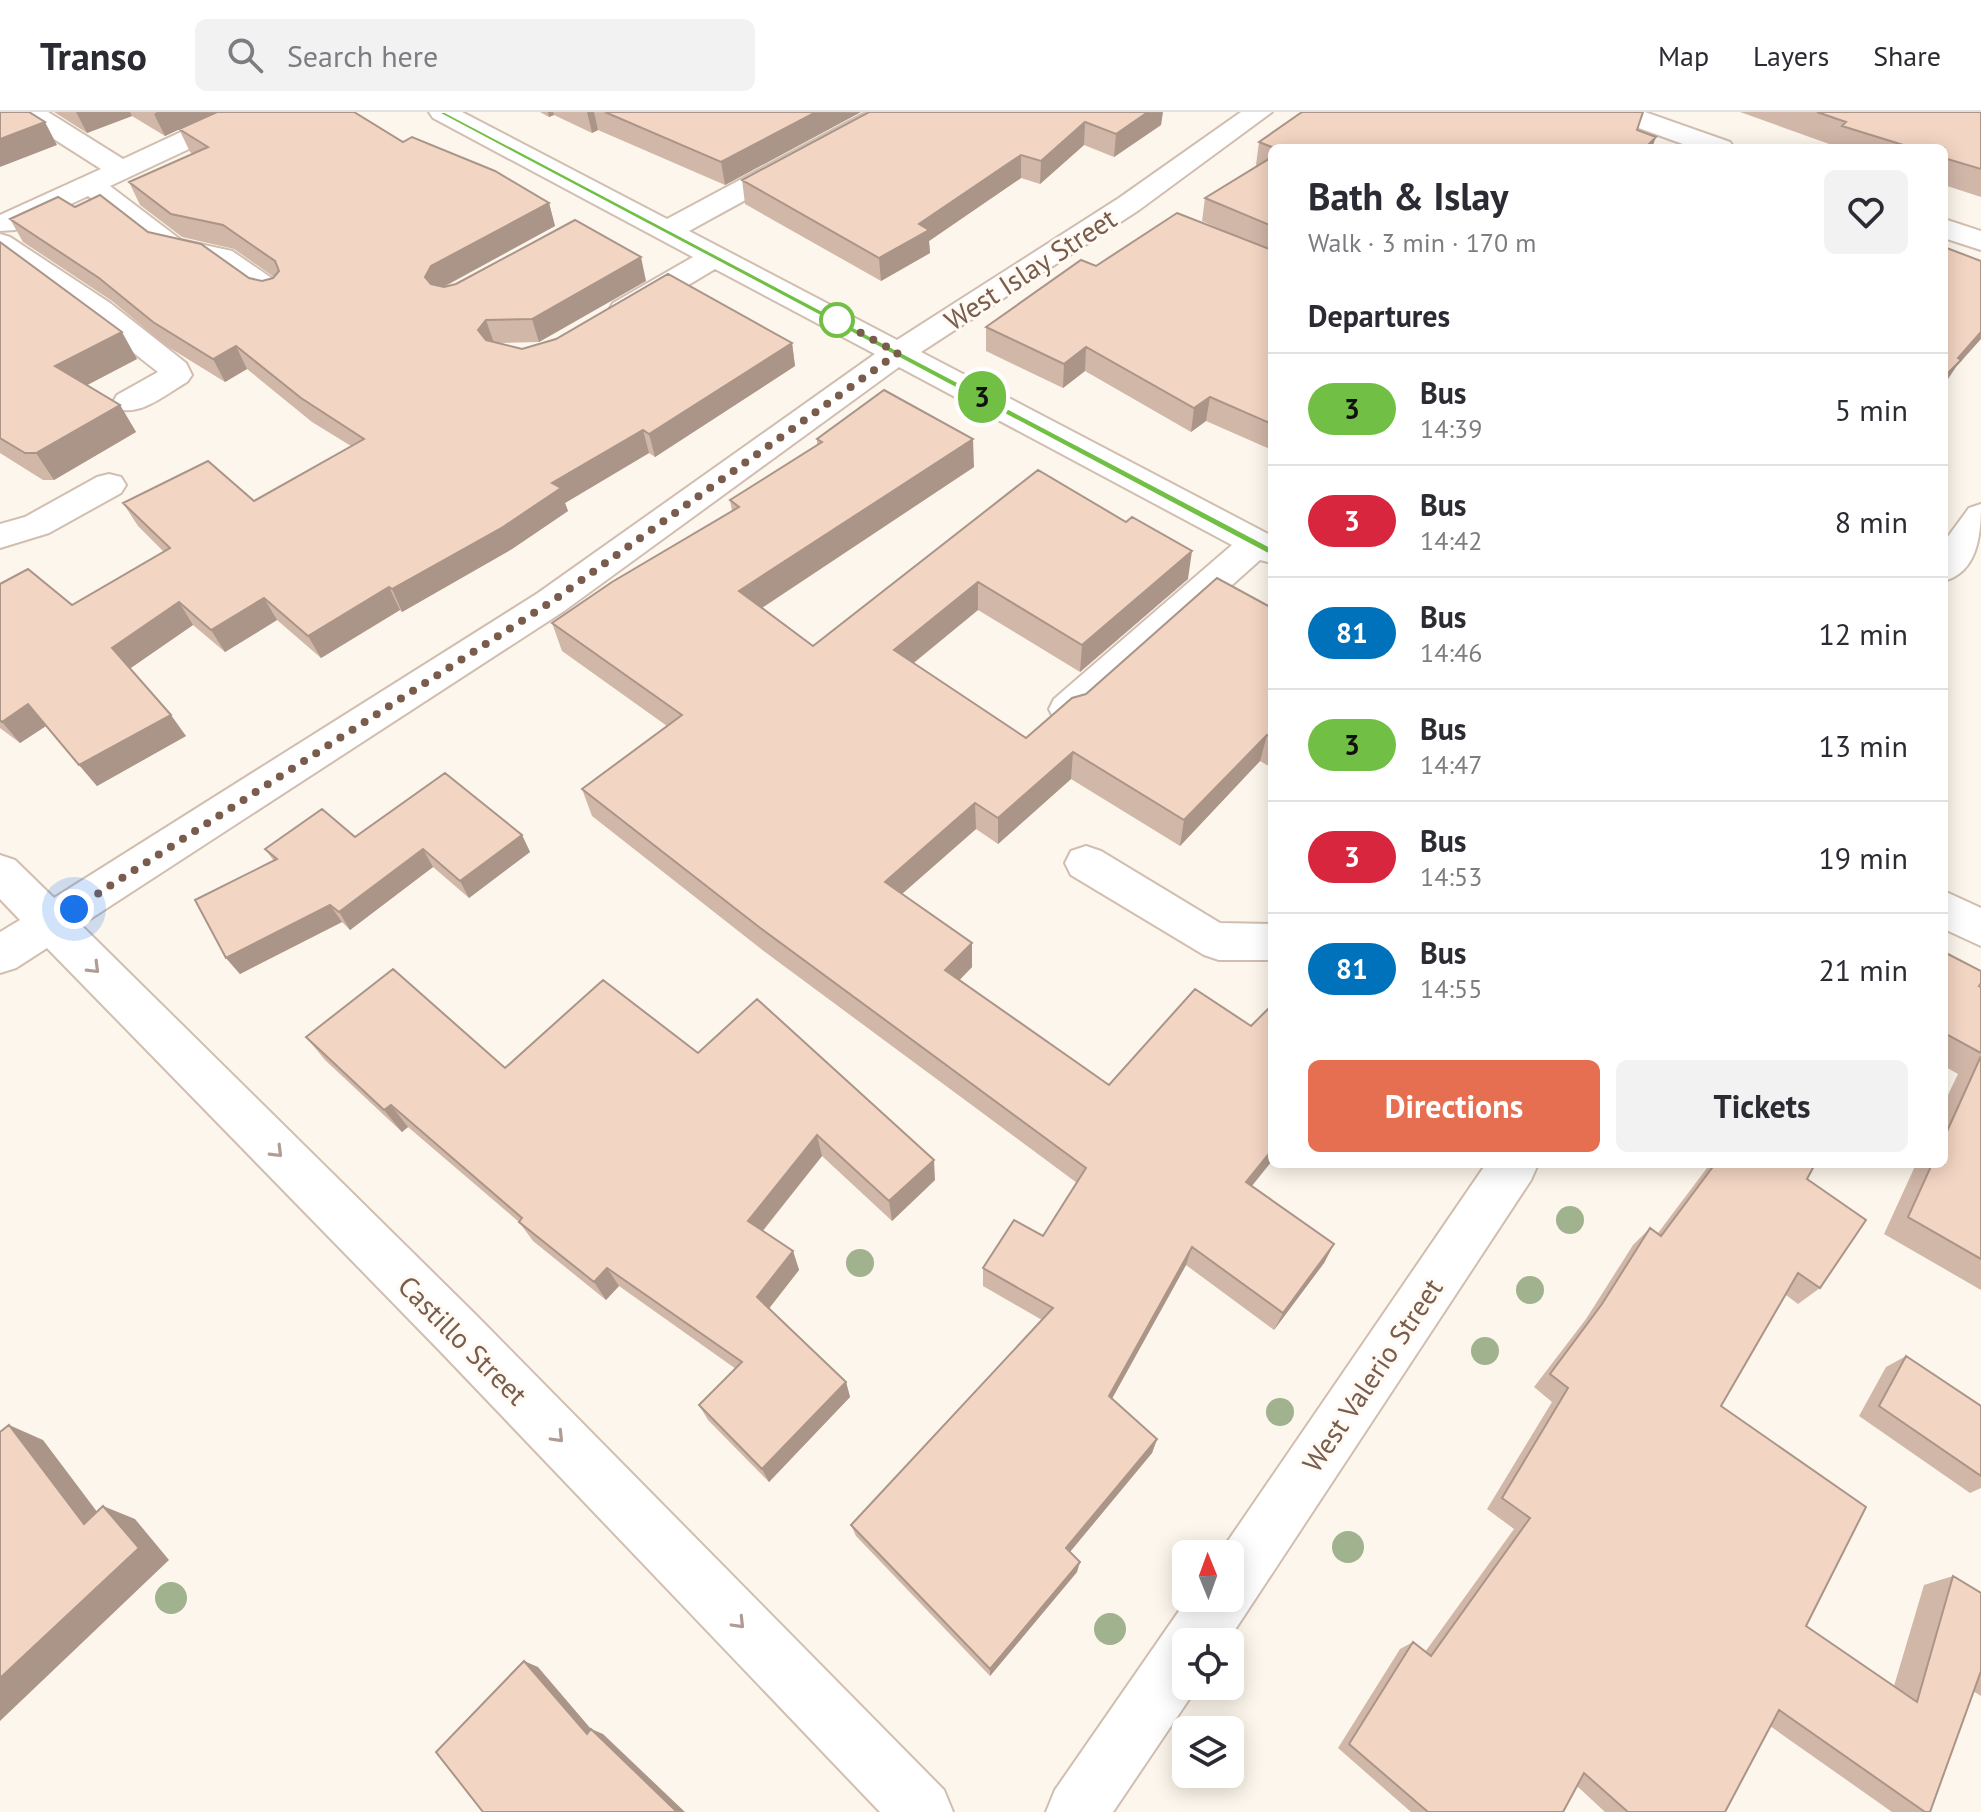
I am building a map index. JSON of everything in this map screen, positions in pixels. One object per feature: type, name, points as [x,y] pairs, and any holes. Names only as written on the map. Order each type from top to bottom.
[{"type":"street","points":[[30,112],[123,171]]},
{"type":"street","points":[[0,226],[246,112]]},
{"type":"street","points":[[442,112],[608,213],[667,231],[1264,547],[1068,709]]},
{"type":"street","points":[[667,231],[801,161],[886,112]]},
{"type":"street","name":"West Islay Street","points":[[0,955],[551,602],[898,353],[1142,210],[1259,112]]},
{"type":"street","points":[[1620,112],[1709,144]]},
{"type":"street","points":[[91,185],[172,247],[222,257],[272,292]]},
{"type":"street","points":[[1948,229],[1981,241]]},
{"type":"street","points":[[0,243],[99,310],[175,370],[176,375],[169,381],[129,402]]},
{"type":"street","points":[[603,322],[715,256]]},
{"type":"street","points":[[0,536],[37,525],[109,485]]},
{"type":"street","points":[[1948,560],[1966,520]]},
{"type":"street","points":[[1086,863],[1205,936],[1219,942],[1268,942]]},
{"type":"street","name":"Castillo Street","points":[[0,872],[458,1333],[922,1812]]},
{"type":"street","points":[[1948,911],[1981,928]]},
{"type":"street","name":"West Valerio Street","points":[[1244,1566],[1511,1168]]},
{"type":"street","points":[[1077,1812],[1172,1673]]},
{"type":"building","points":[[0,112],[29,112],[45,122],[0,139]]},
{"type":"building","points":[[217,112],[354,112],[403,142],[412,137],[495,171],[549,203],[431,266],[425,277],[431,284],[444,287],[456,284],[575,220],[641,257],[532,319],[486,320],[478,330],[486,340],[522,349],[556,339],[668,274],[792,343],[649,434],[643,430],[552,483],[561,488],[503,527],[392,589],[389,587],[308,636],[264,598],[211,630],[179,602],[112,648],[171,715],[79,765],[28,704],[2,722],[0,720],[0,584],[28,569],[72,605],[170,548],[123,503],[208,461],[254,501],[364,439],[301,398],[236,346],[213,359],[153,322],[99,278],[10,219],[58,197],[75,207],[100,195],[148,232],[201,244],[249,278],[262,281],[273,278],[279,271],[275,261],[223,225],[171,214],[129,182],[208,147],[179,129]]},
{"type":"building","points":[[605,112],[816,112],[721,162]]},
{"type":"building","points":[[869,112],[1148,112],[1116,134],[1085,122],[1041,161],[1021,155],[919,224],[929,230],[879,258],[742,180]]},
{"type":"building","points":[[1302,112],[1643,112],[1637,130],[1656,137],[1649,144],[1268,146],[1259,142]]},
{"type":"building","points":[[1817,112],[1981,112],[1981,169],[1948,159],[1948,144],[1900,144],[1842,126],[1846,122]]},
{"type":"building","points":[[1268,159],[1268,224],[1205,198]]},
{"type":"building","points":[[1177,213],[1268,248],[1268,422],[1210,397],[1194,408],[1086,347],[1064,364],[986,327],[1081,260],[1096,266]]},
{"type":"building","points":[[0,242],[122,332],[55,366],[120,405],[36,453],[25,453],[0,438]]},
{"type":"building","points":[[1948,249],[1981,261],[1981,332],[1958,358],[1961,360],[1948,373]]},
{"type":"building","points":[[884,390],[973,439],[739,591],[813,646],[1038,470],[1126,522],[1132,517],[1192,551],[1082,645],[978,582],[894,650],[1026,738],[1072,698],[1086,694],[1217,578],[1268,606],[1268,735],[1184,820],[1073,752],[998,818],[975,803],[885,882],[972,943],[945,970],[1109,1085],[1195,989],[1251,1026],[1268,1009],[1268,1155],[1246,1182],[1334,1244],[1283,1313],[1192,1247],[1109,1396],[1157,1439],[1066,1548],[1080,1562],[990,1669],[851,1525],[1053,1308],[983,1268],[1014,1220],[1043,1236],[1086,1168],[759,927],[582,789],[682,715],[552,623],[612,582],[739,507],[730,500],[822,442],[817,439]]},
{"type":"building","points":[[445,773],[522,835],[460,881],[423,849],[339,912],[330,905],[226,958],[195,900],[277,859],[265,849],[322,809],[355,837]]},
{"type":"building","points":[[1948,954],[1981,971],[1981,1053],[1948,1035]]},
{"type":"building","points":[[393,969],[505,1068],[603,980],[698,1053],[757,999],[934,1160],[889,1201],[817,1135],[748,1221],[793,1251],[757,1297],[846,1382],[762,1469],[699,1405],[742,1362],[607,1268],[594,1282],[519,1222],[522,1218],[391,1105],[384,1110],[306,1037]]},
{"type":"building","points":[[1981,1056],[1981,1259],[1908,1217],[1930,1168],[1948,1168],[1948,1129]]},
{"type":"building","points":[[1712,1168],[1813,1168],[1807,1179],[1866,1220],[1820,1288],[1798,1273],[1721,1406],[1866,1507],[1806,1626],[1917,1702],[1953,1576],[1981,1593],[1981,1671],[1930,1812],[1925,1812],[1779,1710],[1725,1812],[1628,1812],[1584,1773],[1563,1812],[1428,1812],[1349,1744],[1413,1642],[1431,1656],[1530,1518],[1502,1498],[1568,1388],[1550,1374],[1602,1304],[1650,1228],[1661,1236]]},
{"type":"building","points":[[1906,1356],[1981,1406],[1981,1476],[1879,1406]]},
{"type":"building","points":[[9,1425],[84,1524],[103,1506],[139,1548],[0,1678],[0,1432]]},
{"type":"building","points":[[524,1661],[587,1734],[591,1729],[677,1812],[483,1812],[436,1752]]},
{"type":"bus line","name":"3","points":[[442,112],[1268,549]]},
{"type":"route","points":[[74,909],[551,602],[898,353],[837,320]]}]
